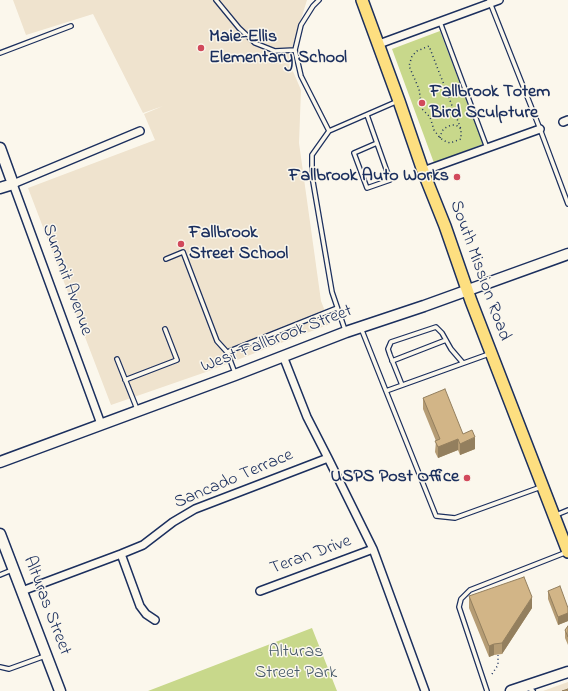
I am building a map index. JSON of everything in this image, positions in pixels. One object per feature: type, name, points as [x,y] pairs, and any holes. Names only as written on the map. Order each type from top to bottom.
[{"type":"main road","name":"South Mission Road","points":[[362,0],[467,290],[568,552]]},
{"type":"street","points":[[379,44],[489,2],[499,0]]},
{"type":"street","points":[[423,172],[540,129]]},
{"type":"street","points":[[0,188],[140,131]]},
{"type":"street","name":"Summit Avenue","points":[[0,148],[100,424]]},
{"type":"street","name":"West Fallbrook Street","points":[[0,462],[235,375],[346,332],[568,254]]},
{"type":"street","points":[[283,356],[307,418],[373,549],[425,691]]},
{"type":"street","name":"Sancado Terrace","points":[[22,591],[121,554],[143,544],[173,522],[195,509],[328,458]]},
{"type":"street","name":"Alturas Street","points":[[0,534],[60,691]]},
{"type":"street","name":"Teran Drive","points":[[260,590],[373,549]]},
{"type":"street","points":[[121,554],[140,606],[146,614],[155,620]]},
{"type":"street","points":[[511,691],[528,689],[568,672]]},
{"type":"lane","points":[[216,0],[239,28],[255,43],[275,51],[295,50]]},
{"type":"lane","points":[[319,0],[313,6],[301,25],[295,50],[301,76],[329,131]]},
{"type":"lane","points":[[489,2],[540,129],[568,204]]},
{"type":"lane","points":[[439,22],[487,148]]},
{"type":"lane","points":[[0,53],[71,26]]},
{"type":"lane","points":[[346,332],[332,292],[312,176],[312,155],[329,131],[399,101]]},
{"type":"lane","points":[[366,115],[377,143],[390,180],[368,188],[354,153],[377,143]]},
{"type":"lane","points":[[166,259],[183,252],[217,341],[227,352],[235,375]]},
{"type":"lane","points":[[227,352],[337,308]]},
{"type":"lane","points":[[361,327],[436,516],[455,518],[542,486]]},
{"type":"lane","points":[[402,385],[388,349],[391,342],[436,327],[442,333],[451,349],[464,363]]},
{"type":"lane","points":[[125,380],[177,360],[165,329]]},
{"type":"lane","points":[[392,362],[446,340]]},
{"type":"lane","points":[[386,391],[491,353]]},
{"type":"lane","points":[[117,359],[138,410]]},
{"type":"lane","points":[[554,516],[568,510]]},
{"type":"lane","points":[[487,691],[459,607],[462,599],[470,590],[568,552]]},
{"type":"lane","points":[[0,575],[13,569]]},
{"type":"lane","points":[[0,667],[9,668],[46,655]]},
{"type":"path","points":[[430,46],[461,129],[461,139],[450,143],[440,138],[434,130],[430,117],[422,109],[419,89],[409,66],[412,56],[417,51],[430,46]]},
{"type":"path","points":[[440,138],[442,131],[451,125],[456,125],[461,129]]},
{"type":"path","points":[[492,674],[498,665],[498,655]]},
{"type":"shaded area","name":"Fallbrook Street School","points":[[13,0],[307,0],[288,61],[276,65],[289,62],[301,90],[299,143],[321,301],[330,324],[206,372],[111,405],[28,188],[155,140],[144,114],[163,106],[143,113],[93,14],[26,35]]},
{"type":"shaded area","points":[[568,682],[568,691],[543,691]]},
{"type":"green space","points":[[440,31],[483,144],[434,163],[392,49]]},
{"type":"green space","name":"Alturas Street Park","points":[[312,628],[337,691],[148,691]]},
{"type":"building","points":[[445,389],[463,434],[472,430],[475,437],[460,444],[458,439],[438,447],[435,441],[440,439],[423,398]]},
{"type":"building","points":[[524,577],[532,597],[502,643],[489,646],[469,596]]},
{"type":"building","points":[[560,586],[568,608],[568,613],[558,617],[548,591]]},
{"type":"building","points":[[568,626],[568,637],[565,630]]},
{"type":"place","name":"Maie-Ellis Elementary School","points":[[201,48]]},
{"type":"place","name":"Fallbrook Totem Bird Sculpture","points":[[422,103]]},
{"type":"place","name":"Fallbrook Auto Works","points":[[457,177]]},
{"type":"place","name":"Fallbrook Street School","points":[[181,244]]},
{"type":"place","name":"USPS Post Office","points":[[467,478]]}]
